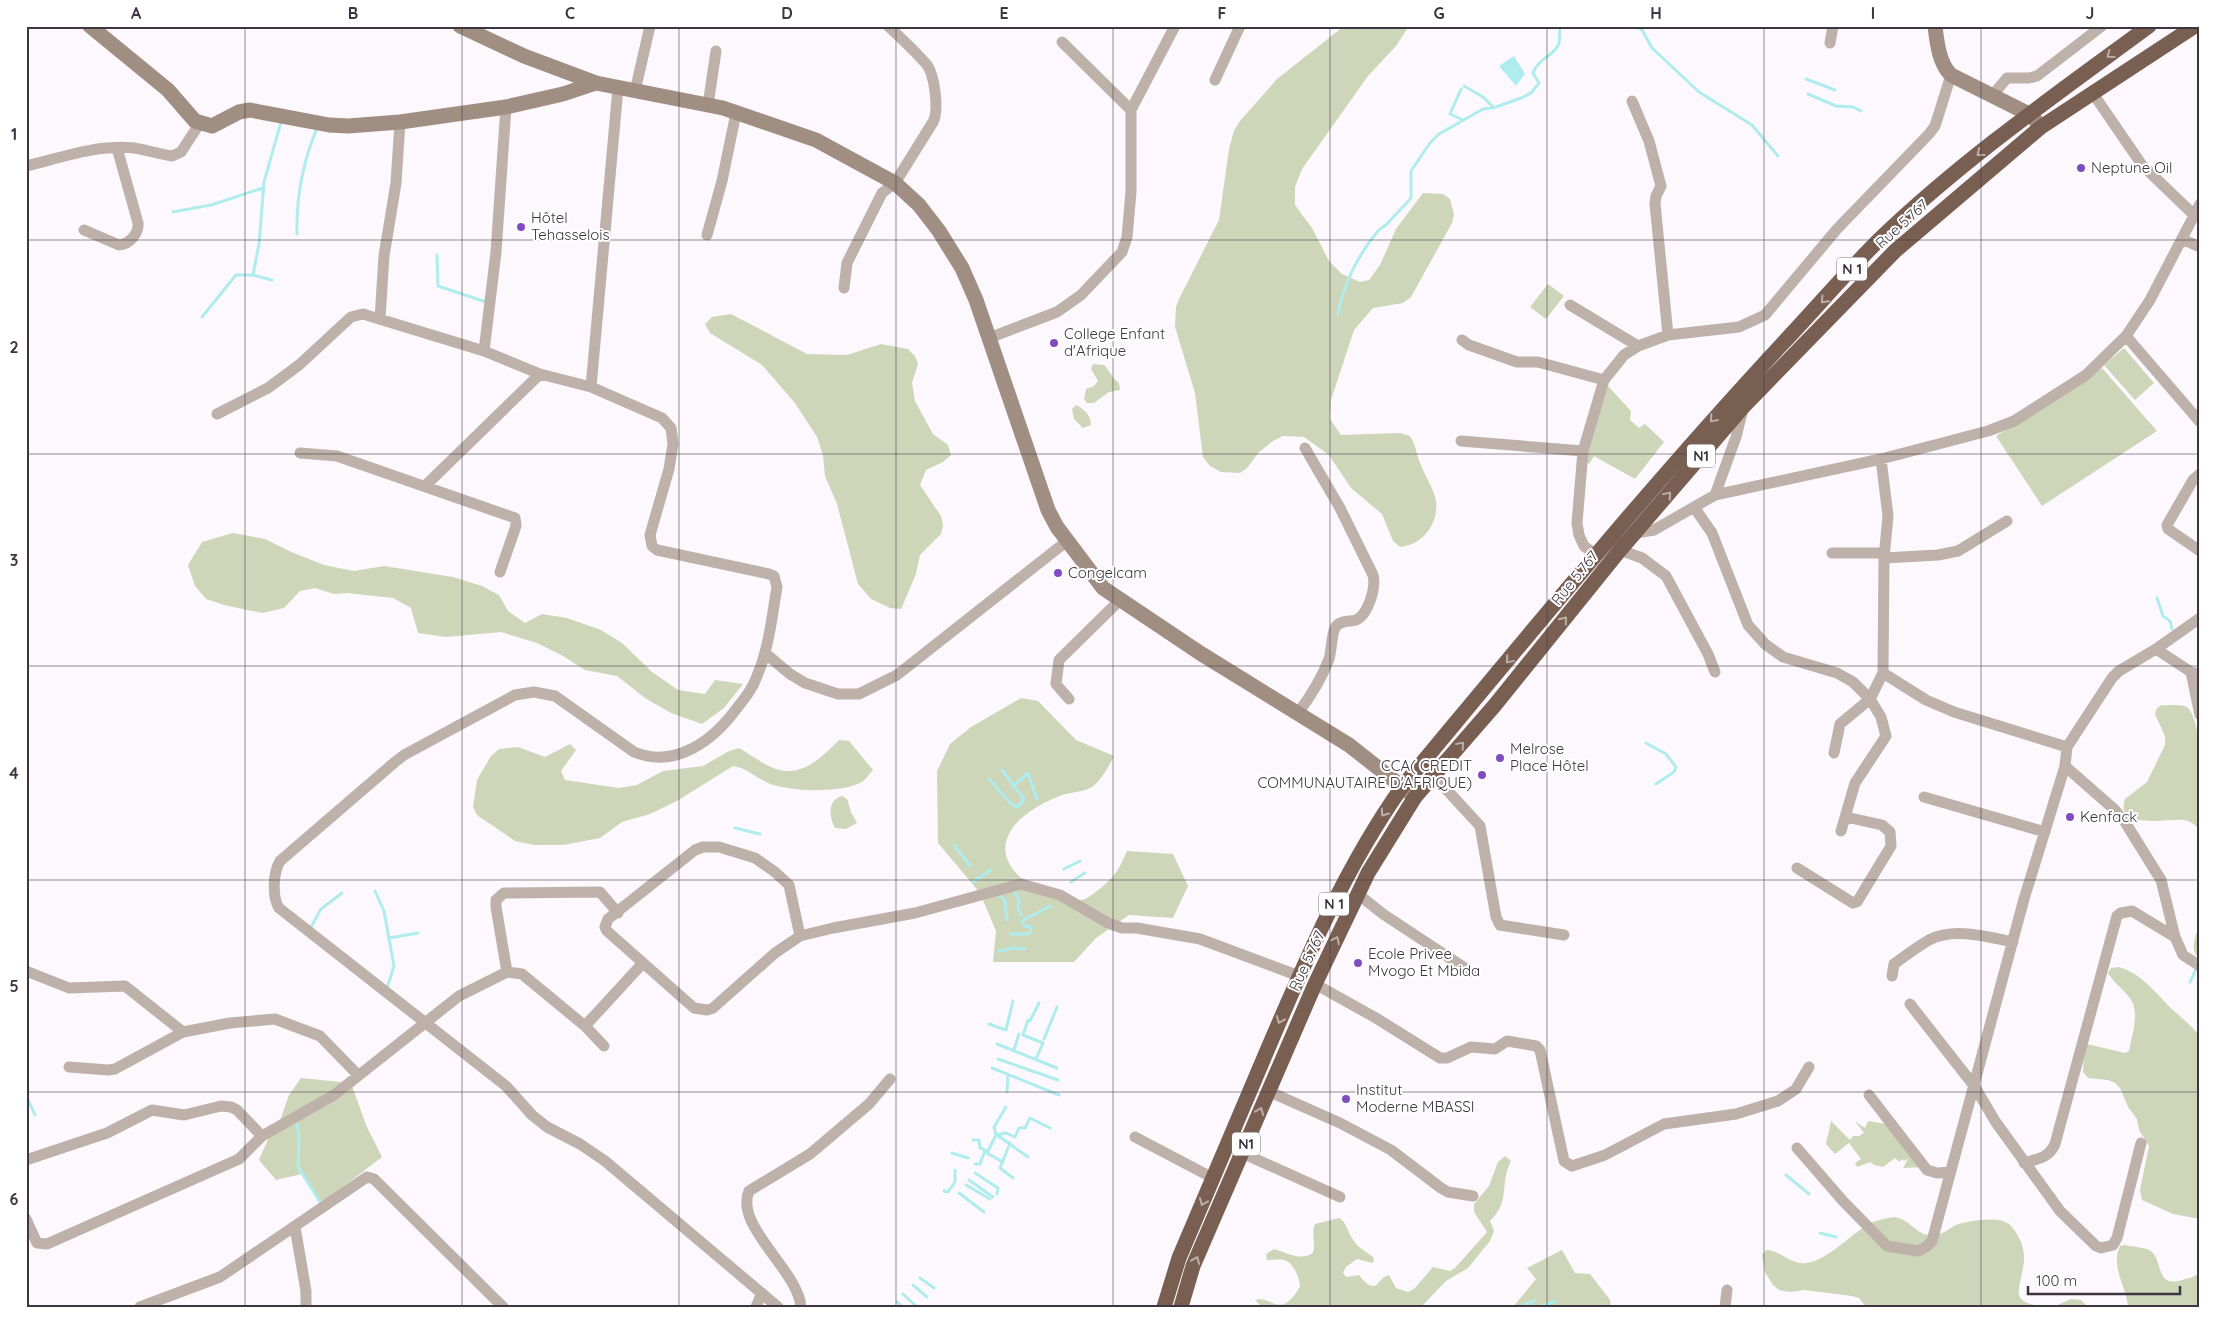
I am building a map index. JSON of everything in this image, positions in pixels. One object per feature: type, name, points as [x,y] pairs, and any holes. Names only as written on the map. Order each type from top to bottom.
[{"type":"highway","name":"N 1","points":[[1164,1306],[1179,1258],[1299,976],[1352,869],[1379,820],[1402,787],[1596,555],[1724,406],[1883,237],[1971,160],[2029,114],[2149,26]]},
{"type":"highway","name":"Rue 5.767","points":[[1181,1307],[1194,1266],[1315,984],[1368,873],[1415,797],[1495,705],[1620,550],[1743,407],[1895,251],[2041,127],[2195,26]]},
{"type":"main road","points":[[90,26],[168,90],[195,121],[212,126],[239,112],[250,110],[339,126],[400,122],[506,107],[564,94],[596,83]]},
{"type":"main road","points":[[460,26],[524,56],[596,83],[708,105],[736,112],[804,135],[894,183],[919,205],[939,231],[962,268],[989,338],[1048,510],[1056,527],[1103,588],[1200,653],[1349,745],[1415,797]]},
{"type":"main road","points":[[1934,26],[1945,69],[1951,75],[2029,114],[2041,127]]},
{"type":"street","points":[[635,91],[650,26]]},
{"type":"street","points":[[989,338],[1057,312],[1081,295],[1122,252],[1126,237],[1131,192],[1131,110],[1175,26]]},
{"type":"street","points":[[1215,80],[1240,26]]},
{"type":"street","points":[[1830,43],[1833,26]]},
{"type":"street","points":[[1992,96],[2007,78],[2038,76],[2102,26]]},
{"type":"street","points":[[844,288],[845,272],[851,254],[882,193],[894,183],[933,122],[937,106],[930,70],[895,29]]},
{"type":"street","points":[[1062,42],[1131,110]]},
{"type":"street","points":[[708,105],[716,51]]},
{"type":"street","points":[[1596,555],[1584,546],[1579,535],[1577,523],[1584,452],[1604,380],[1624,355],[1638,346],[1668,335],[1739,327],[1764,315],[1837,229],[1929,134],[1935,126],[1951,75]]},
{"type":"street","points":[[591,387],[618,88]]},
{"type":"street","points":[[1636,533],[1654,530],[1715,495],[1881,459],[1988,431],[2014,420],[2086,374],[2126,336],[2150,300],[2197,209],[2142,165],[2092,92]]},
{"type":"street","points":[[1632,100],[1648,141],[1661,186],[1656,196],[1656,204],[1668,335]]},
{"type":"street","points":[[484,351],[496,252],[506,107]]},
{"type":"street","points":[[707,235],[722,181],[736,112]]},
{"type":"street","points":[[380,319],[384,256],[396,183],[400,122]]},
{"type":"street","points":[[26,166],[77,153],[116,148],[134,148],[172,156],[177,155],[182,152],[200,123]]},
{"type":"street","points":[[84,230],[120,246],[124,245],[136,234],[138,223],[116,148]]},
{"type":"street","points":[[2182,239],[2200,247]]},
{"type":"street","points":[[1570,305],[1638,346]]},
{"type":"street","points":[[217,414],[268,388],[299,365],[351,317],[359,314],[380,319],[484,351],[540,374],[591,387],[662,418],[671,428],[673,444],[670,469],[650,535],[652,546],[657,550],[774,576],[777,587],[765,653],[751,690],[722,727],[702,744],[666,758],[644,756],[634,752],[555,696],[534,692],[515,695],[404,755],[280,861],[275,873],[275,900],[280,908],[506,1086],[532,1115],[548,1128],[580,1144],[605,1161],[778,1307]]},
{"type":"street","points":[[2126,336],[2200,422]]},
{"type":"street","points":[[1462,340],[1469,345],[1517,362],[1538,362],[1604,380]]},
{"type":"street","points":[[425,486],[540,374]]},
{"type":"street","points":[[1715,495],[1736,437],[1743,407]]},
{"type":"street","points":[[1461,441],[1584,452]]},
{"type":"street","points":[[1298,713],[1311,693],[1329,658],[1335,628],[1340,623],[1356,619],[1362,615],[1375,583],[1373,575],[1340,508],[1305,448]]},
{"type":"street","points":[[300,453],[337,456],[515,518],[516,526],[500,572]]},
{"type":"street","points":[[1834,753],[1840,724],[1870,699],[1883,673],[1884,555],[1888,516],[1881,459]]},
{"type":"street","points":[[2200,474],[2193,480],[2167,525],[2168,529],[2200,551]]},
{"type":"street","points":[[1694,507],[1712,533],[1748,625],[1765,644],[1782,658],[1837,673],[1852,682],[1870,699],[1881,717],[1886,736],[1855,783],[1842,831]]},
{"type":"street","points":[[1832,553],[1938,555],[1958,551],[2007,522]]},
{"type":"street","points":[[765,653],[790,674],[805,682],[838,694],[859,694],[897,674],[1067,542]]},
{"type":"street","points":[[1620,550],[1642,558],[1666,576],[1708,654],[1715,672]]},
{"type":"street","points":[[1069,699],[1056,684],[1059,660],[1120,600]]},
{"type":"street","points":[[1797,1148],[1843,1201],[1887,1246],[1918,1252],[1932,1241],[2013,942],[2065,766],[2066,748],[2112,678],[2119,671],[2156,649],[2200,618]]},
{"type":"street","points":[[2156,649],[2195,673],[2200,715]]},
{"type":"street","points":[[1883,673],[1926,700],[1954,712],[2066,748]]},
{"type":"street","points":[[2065,766],[2115,810],[2125,822],[2161,880],[2175,937],[2186,959],[2200,966]]},
{"type":"street","points":[[1434,776],[1480,826],[1496,917],[1500,925],[1564,935]]},
{"type":"street","points":[[1924,797],[2045,832]]},
{"type":"street","points":[[1797,868],[1853,903],[1857,902],[1890,846],[1890,832],[1882,825],[1846,818]]},
{"type":"street","points":[[800,936],[789,886],[785,881],[755,858],[719,847],[703,847],[695,850],[608,920],[605,927],[642,964],[694,1008],[707,1010],[713,1008],[775,954],[800,936],[832,928],[915,913],[1021,884],[1060,896],[1108,923],[1122,928],[1137,928],[1200,939],[1299,976]]},
{"type":"street","points":[[507,972],[496,907],[496,900],[504,893],[600,892],[618,912]]},
{"type":"street","points":[[1358,894],[1383,914],[1471,972]]},
{"type":"street","points":[[2024,1163],[2045,1157],[2051,1152],[2055,1144],[2120,912],[2132,911],[2175,937]]},
{"type":"street","points":[[1892,976],[1894,964],[1930,939],[1950,935],[1975,935],[2013,942]]},
{"type":"street","points":[[585,1026],[642,964]]},
{"type":"street","points":[[26,971],[69,988],[125,986],[183,1032]]},
{"type":"street","points":[[26,1219],[37,1243],[47,1244],[239,1159],[262,1136],[319,1105],[469,989],[507,972],[522,974],[585,1026],[604,1046]]},
{"type":"street","points":[[1315,984],[1376,1018],[1440,1058],[1447,1058],[1471,1047],[1495,1049],[1507,1041],[1538,1048],[1564,1161],[1572,1166],[1605,1155],[1664,1124],[1736,1114],[1778,1101],[1796,1089],[1809,1067]]},
{"type":"street","points":[[1910,1004],[1975,1087],[2024,1163],[2060,1211],[2093,1244],[2101,1248],[2113,1245],[2117,1238],[2141,1143]]},
{"type":"street","points":[[69,1067],[115,1069],[183,1032],[230,1023],[280,1020],[320,1036],[358,1075]]},
{"type":"street","points":[[801,1307],[798,1293],[784,1268],[763,1244],[746,1206],[747,1196],[750,1191],[810,1154],[868,1104],[890,1080]]},
{"type":"street","points":[[1268,1092],[1340,1123],[1391,1150],[1448,1192],[1473,1196]]},
{"type":"street","points":[[1869,1094],[1927,1170],[1937,1174],[1950,1172]]},
{"type":"street","points":[[26,1160],[107,1133],[123,1123],[152,1110],[187,1115],[221,1106],[231,1107],[237,1110],[262,1136]]},
{"type":"street","points":[[1134,1137],[1213,1178]]},
{"type":"street","points":[[1242,1153],[1340,1197]]},
{"type":"street","points":[[140,1307],[220,1277],[364,1178],[371,1177],[503,1307]]},
{"type":"street","points":[[295,1227],[306,1291],[306,1307]]},
{"type":"street","points":[[1725,1307],[1727,1290]]},
{"type":"street","points":[[756,1307],[762,1293]]},
{"type":"green space","points":[[1341,26],[1409,26],[1396,46],[1368,76],[1302,169],[1295,187],[1295,205],[1312,228],[1329,261],[1342,274],[1360,282],[1369,280],[1380,265],[1396,229],[1423,193],[1443,194],[1450,199],[1454,214],[1452,223],[1411,297],[1403,303],[1373,308],[1354,330],[1331,400],[1330,419],[1341,435],[1400,433],[1410,436],[1412,439],[1419,461],[1433,492],[1436,509],[1435,517],[1428,532],[1416,542],[1400,547],[1393,541],[1382,514],[1351,488],[1329,455],[1304,437],[1283,436],[1273,441],[1259,452],[1247,468],[1240,473],[1221,472],[1210,466],[1203,457],[1195,393],[1175,327],[1176,307],[1179,299],[1219,220],[1229,149],[1234,131],[1240,121],[1277,79],[1339,30]]},
{"type":"green space","points":[[1548,284],[1564,296],[1546,319],[1530,307]]},
{"type":"green space","points":[[731,314],[807,354],[847,355],[881,344],[908,349],[915,356],[918,364],[912,383],[915,401],[933,434],[948,445],[951,455],[943,462],[926,470],[920,485],[941,516],[943,525],[941,534],[920,555],[916,574],[901,609],[890,608],[871,599],[858,584],[837,504],[825,476],[823,455],[817,437],[795,403],[762,365],[710,333],[705,324],[712,317]]},
{"type":"green space","points":[[2124,348],[2154,383],[2135,400],[2104,365]]},
{"type":"green space","points":[[1093,364],[1104,365],[1119,383],[1120,390],[1109,392],[1094,403],[1087,403],[1084,399],[1086,389],[1094,386],[1098,381],[1091,369]]},
{"type":"green space","points":[[2102,368],[2157,431],[2042,506],[1996,436]]},
{"type":"green space","points":[[1608,386],[1631,411],[1630,420],[1639,428],[1645,424],[1664,442],[1635,479],[1594,456],[1589,464],[1583,460]]},
{"type":"green space","points":[[1076,405],[1082,408],[1090,418],[1091,425],[1083,428],[1074,419],[1072,409]]},
{"type":"green space","points":[[233,533],[265,539],[324,565],[354,571],[384,566],[453,577],[482,586],[499,595],[508,611],[525,623],[542,614],[567,618],[601,630],[622,643],[652,672],[678,690],[705,694],[715,680],[743,684],[724,708],[702,724],[671,713],[645,698],[617,676],[585,670],[537,643],[501,632],[446,637],[418,633],[411,608],[393,598],[347,593],[334,594],[315,588],[300,591],[284,608],[262,613],[224,605],[206,599],[195,586],[188,565],[202,542]]},
{"type":"green space","points":[[1021,698],[1038,701],[1076,740],[1114,756],[1104,773],[1092,787],[1062,795],[1036,807],[1014,826],[1006,842],[1006,855],[1011,867],[1032,887],[1060,899],[1073,901],[1085,899],[1105,884],[1120,866],[1127,851],[1173,854],[1188,886],[1173,918],[1129,915],[1096,938],[1074,962],[993,962],[996,931],[980,893],[938,843],[937,771],[950,744],[971,727]]},
{"type":"green space","points":[[2162,705],[2187,707],[2194,719],[2200,750],[2200,830],[2191,822],[2184,820],[2145,821],[2135,819],[2127,816],[2124,809],[2125,799],[2147,782],[2165,745],[2165,736],[2155,714],[2157,708]]},
{"type":"green space","points":[[839,740],[849,741],[873,770],[860,783],[827,790],[801,790],[768,783],[747,771],[733,766],[677,801],[650,814],[622,822],[600,838],[563,845],[534,845],[515,841],[477,815],[473,807],[477,780],[491,756],[499,749],[518,747],[545,757],[570,744],[576,750],[561,771],[565,780],[619,788],[637,785],[663,771],[703,766],[729,751],[739,748],[775,769],[797,770],[813,763]]},
{"type":"green space","points":[[842,796],[847,799],[857,823],[846,829],[835,828],[831,819],[832,805],[837,798]]},
{"type":"green space","points":[[2200,920],[2200,959],[2194,951],[2194,941]]},
{"type":"green space","points":[[2119,967],[2128,970],[2142,980],[2200,1036],[2200,1219],[2173,1214],[2142,1200],[2140,1190],[2149,1146],[2139,1130],[2137,1119],[2128,1107],[2120,1088],[2115,1083],[2108,1080],[2088,1078],[2083,1072],[2084,1051],[2087,1044],[2125,1053],[2129,1051],[2135,1023],[2133,1003],[2108,973],[2111,968]]},
{"type":"green space","points":[[301,1078],[351,1083],[366,1125],[382,1157],[322,1203],[302,1174],[276,1180],[259,1160],[269,1137],[277,1129],[289,1095]]},
{"type":"green space","points":[[1831,1121],[1850,1140],[1853,1136],[1859,1136],[1864,1133],[1855,1121],[1865,1128],[1868,1121],[1886,1124],[1925,1167],[1903,1168],[1908,1159],[1904,1161],[1902,1159],[1900,1162],[1895,1158],[1883,1167],[1870,1162],[1857,1167],[1855,1163],[1861,1159],[1849,1143],[1835,1154],[1826,1144]]},
{"type":"green space","points":[[1505,1156],[1511,1161],[1506,1177],[1503,1199],[1496,1214],[1490,1221],[1494,1231],[1490,1241],[1468,1268],[1446,1281],[1422,1306],[1262,1307],[1255,1300],[1261,1299],[1281,1305],[1287,1303],[1300,1287],[1293,1267],[1287,1261],[1267,1260],[1266,1254],[1274,1249],[1299,1256],[1313,1253],[1313,1231],[1315,1224],[1339,1218],[1344,1222],[1352,1238],[1360,1248],[1373,1257],[1374,1261],[1372,1263],[1357,1259],[1346,1267],[1343,1273],[1346,1277],[1359,1275],[1368,1284],[1375,1286],[1384,1277],[1389,1275],[1396,1288],[1408,1292],[1414,1289],[1433,1267],[1450,1271],[1455,1268],[1487,1232],[1474,1212],[1474,1204],[1489,1186],[1498,1162]]},
{"type":"green space","points":[[1895,1217],[1920,1232],[1932,1235],[1945,1232],[1956,1225],[1968,1222],[1999,1220],[2006,1222],[2021,1241],[2024,1251],[2023,1270],[2019,1287],[2021,1298],[2025,1302],[2034,1305],[2048,1307],[1866,1307],[1859,1298],[1852,1296],[1804,1290],[1790,1292],[1779,1290],[1773,1285],[1765,1272],[1762,1255],[1766,1250],[1776,1252],[1795,1262],[1806,1263],[1814,1261],[1869,1224]]},
{"type":"green space","points":[[2120,1246],[2143,1248],[2152,1252],[2161,1273],[2168,1281],[2182,1280],[2200,1272],[2200,1307],[2128,1307],[2117,1261]]},
{"type":"green space","points":[[1562,1250],[1575,1273],[1590,1274],[1610,1300],[1611,1307],[1513,1307],[1536,1279],[1527,1268]]},
{"type":"green space","points":[[2071,1299],[2081,1300],[2088,1307],[2053,1307]]},
{"type":"water","points":[[1514,56],[1525,74],[1516,86],[1499,66]]},
{"type":"waterway","points":[[1338,314],[1348,281],[1364,249],[1379,230],[1411,198],[1411,171],[1430,143],[1439,134],[1483,109],[1496,107],[1531,93],[1539,83],[1533,73],[1535,68],[1557,47],[1560,26]]},
{"type":"waterway","points":[[1637,26],[1642,30],[1652,48],[1699,92],[1752,125],[1778,156]]},
{"type":"waterway","points":[[1806,79],[1835,90]]},
{"type":"waterway","points":[[1464,86],[1483,97],[1494,108]]},
{"type":"waterway","points":[[1461,89],[1450,114],[1463,120]]},
{"type":"waterway","points":[[1808,94],[1836,106],[1853,107],[1861,111]]},
{"type":"waterway","points":[[253,275],[259,244],[264,182],[281,122]]},
{"type":"waterway","points":[[297,234],[301,180],[317,128]]},
{"type":"waterway","points":[[173,212],[211,205],[263,188]]},
{"type":"waterway","points":[[437,255],[438,286],[486,302]]},
{"type":"waterway","points":[[202,317],[236,275],[253,275],[272,280]]},
{"type":"waterway","points":[[2157,598],[2163,616],[2170,621],[2172,629]]},
{"type":"waterway","points":[[1646,743],[1666,754],[1676,767],[1674,772],[1656,784]]},
{"type":"waterway","points":[[989,779],[1011,804],[1018,807],[1024,799],[1002,770]]},
{"type":"waterway","points":[[1013,786],[1028,773],[1037,799]]},
{"type":"waterway","points":[[735,828],[760,834]]},
{"type":"waterway","points":[[954,845],[970,866]]},
{"type":"waterway","points":[[1064,869],[1080,861]]},
{"type":"waterway","points":[[973,882],[991,870]]},
{"type":"waterway","points":[[1071,882],[1085,873]]},
{"type":"waterway","points":[[1013,888],[1019,900],[1018,908],[1021,915]]},
{"type":"waterway","points":[[375,891],[384,911],[394,966],[387,988]]},
{"type":"waterway","points":[[310,929],[321,909],[342,893]]},
{"type":"waterway","points":[[998,893],[1005,901],[1007,920]]},
{"type":"waterway","points":[[1030,933],[1031,927],[1024,926],[1022,921],[1050,906]]},
{"type":"waterway","points":[[389,938],[418,933]]},
{"type":"waterway","points":[[1010,934],[1029,934]]},
{"type":"waterway","points":[[999,951],[1013,948],[1025,949]]},
{"type":"waterway","points":[[2190,982],[2197,967]]},
{"type":"waterway","points":[[989,1024],[1006,1030],[1013,1001]]},
{"type":"waterway","points":[[1030,1021],[1039,1003]]},
{"type":"waterway","points":[[1044,1039],[1057,1007]]},
{"type":"waterway","points":[[1028,1020],[1023,1035],[1043,1043],[1036,1059]]},
{"type":"waterway","points":[[1014,1050],[1019,1034]]},
{"type":"waterway","points":[[997,1044],[1057,1068]]},
{"type":"waterway","points":[[998,1059],[1058,1080]]},
{"type":"waterway","points":[[992,1068],[1059,1095]]},
{"type":"waterway","points":[[1007,1092],[1008,1074]]},
{"type":"waterway","points":[[26,1095],[35,1115]]},
{"type":"waterway","points":[[996,1135],[994,1127],[1006,1107]]},
{"type":"waterway","points":[[1003,1162],[987,1153],[996,1135],[1006,1133],[1015,1137],[1019,1128],[1025,1128],[1030,1118],[1050,1128]]},
{"type":"waterway","points":[[296,1119],[299,1136],[298,1167],[322,1205]]},
{"type":"waterway","points":[[997,1135],[1028,1157]]},
{"type":"waterway","points":[[973,1140],[979,1140],[980,1148],[985,1150],[980,1164],[975,1164]]},
{"type":"waterway","points":[[1010,1143],[1000,1168],[1013,1178]]},
{"type":"waterway","points":[[952,1153],[968,1158]]},
{"type":"waterway","points":[[944,1191],[948,1192],[955,1182],[955,1170]]},
{"type":"waterway","points":[[975,1173],[998,1188],[997,1194]]},
{"type":"waterway","points":[[1786,1175],[1809,1194]]},
{"type":"waterway","points":[[969,1180],[993,1197]]},
{"type":"waterway","points":[[966,1185],[990,1199]]},
{"type":"waterway","points":[[959,1193],[984,1212]]},
{"type":"waterway","points":[[1820,1233],[1836,1237]]},
{"type":"waterway","points":[[920,1278],[934,1288]]},
{"type":"waterway","points":[[913,1285],[927,1297]]},
{"type":"waterway","points":[[903,1294],[916,1306]]},
{"type":"waterway","points":[[26,1301],[30,1307]]},
{"type":"waterway","points":[[1523,1307],[1523,1305],[1534,1301]]},
{"type":"waterway","points":[[1539,1307],[1556,1301]]},
{"type":"waterway","points":[[897,1302],[903,1307]]},
{"type":"place","name":"Neptune Oil","points":[[2081,168]]},
{"type":"place","name":"Hôtel Tehasselois","points":[[521,227]]},
{"type":"place","name":"College Enfant d'Afrique","points":[[1054,343]]},
{"type":"place","name":"Congelcam","points":[[1058,573]]},
{"type":"place","name":"Melrose Place Hôtel","points":[[1500,758]]},
{"type":"place","name":"CCA( CREDIT COMMUNAUTAIRE D'AFRIQUE)","points":[[1482,775]]},
{"type":"place","name":"Kenfack","points":[[2070,817]]},
{"type":"place","name":"Ecole Privee Mvogo Et Mbida","points":[[1358,963]]},
{"type":"place","name":"Institut Moderne MBASSI","points":[[1346,1099]]}]
